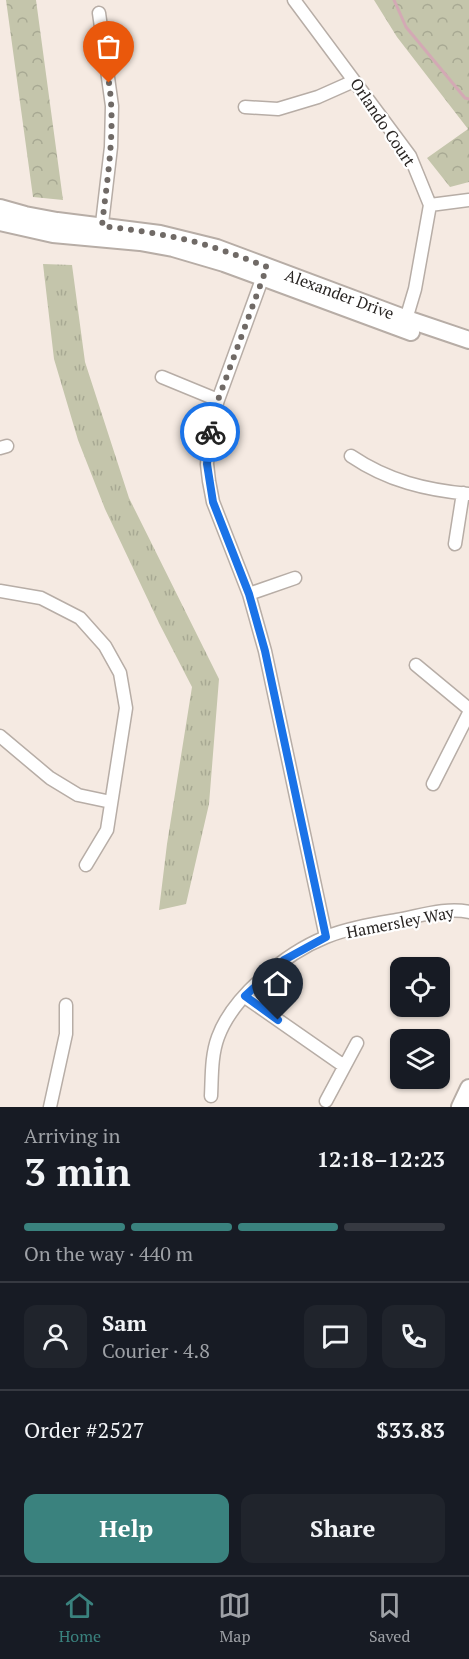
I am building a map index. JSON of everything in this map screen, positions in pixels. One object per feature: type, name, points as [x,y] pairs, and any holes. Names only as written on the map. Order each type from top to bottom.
[{"type":"main road","name":"Alexander Drive","points":[[0,208],[101,233]]},
{"type":"main road","name":"Alexander Drive","points":[[0,222],[53,234],[101,233],[184,240],[217,248],[265,273],[405,324],[469,351]]},
{"type":"main road","name":"Alexander Drive","points":[[405,324],[469,340]]},
{"type":"main road","points":[[460,1107],[469,1088]]},
{"type":"street","name":"Orlando Court","points":[[294,0],[410,156],[430,205]]},
{"type":"street","points":[[99,13],[112,106],[111,147],[101,233]]},
{"type":"street","points":[[245,107],[278,109],[327,93],[354,81]]},
{"type":"street","points":[[405,324],[415,290],[430,205],[469,200]]},
{"type":"street","points":[[265,273],[210,425],[209,481],[213,502],[249,594],[275,695],[326,937]]},
{"type":"street","points":[[162,377],[218,400]]},
{"type":"street","points":[[351,456],[403,483],[466,494],[455,544]]},
{"type":"street","points":[[249,594],[295,578]]},
{"type":"street","points":[[0,591],[41,598],[80,618],[105,646],[120,673],[126,708],[107,830],[86,865]]},
{"type":"street","points":[[416,665],[469,711],[433,784]]},
{"type":"street","points":[[0,736],[50,778],[78,795],[111,802]]},
{"type":"street","name":"Hamersley Way","points":[[211,1096],[212,1066],[217,1039],[222,1028],[245,996],[284,960],[326,937],[384,922],[456,909],[469,912]]},
{"type":"street","points":[[245,996],[344,1066]]},
{"type":"street","points":[[50,1107],[66,1034],[66,1005]]},
{"type":"street","points":[[326,1101],[357,1043]]},
{"type":"green space","points":[[6,0],[36,0],[63,200],[33,197]]},
{"type":"green space","points":[[374,0],[469,0],[469,182],[450,187],[427,158],[468,129],[397,37]]},
{"type":"green space","points":[[43,264],[72,265],[85,362],[129,498],[219,679],[209,804],[186,904],[159,910],[192,687],[105,509],[78,440],[54,359]]},
{"type":"waterway","points":[[394,0],[406,27],[465,98],[469,99]]},
{"type":"way so far","points":[[109,83],[112,106],[111,147],[102,226],[148,232],[217,248],[267,267],[218,400],[210,432]]},
{"type":"route","points":[[210,432],[207,464],[213,502],[249,594],[265,651],[326,937],[284,960],[245,996],[278,1020]]}]
